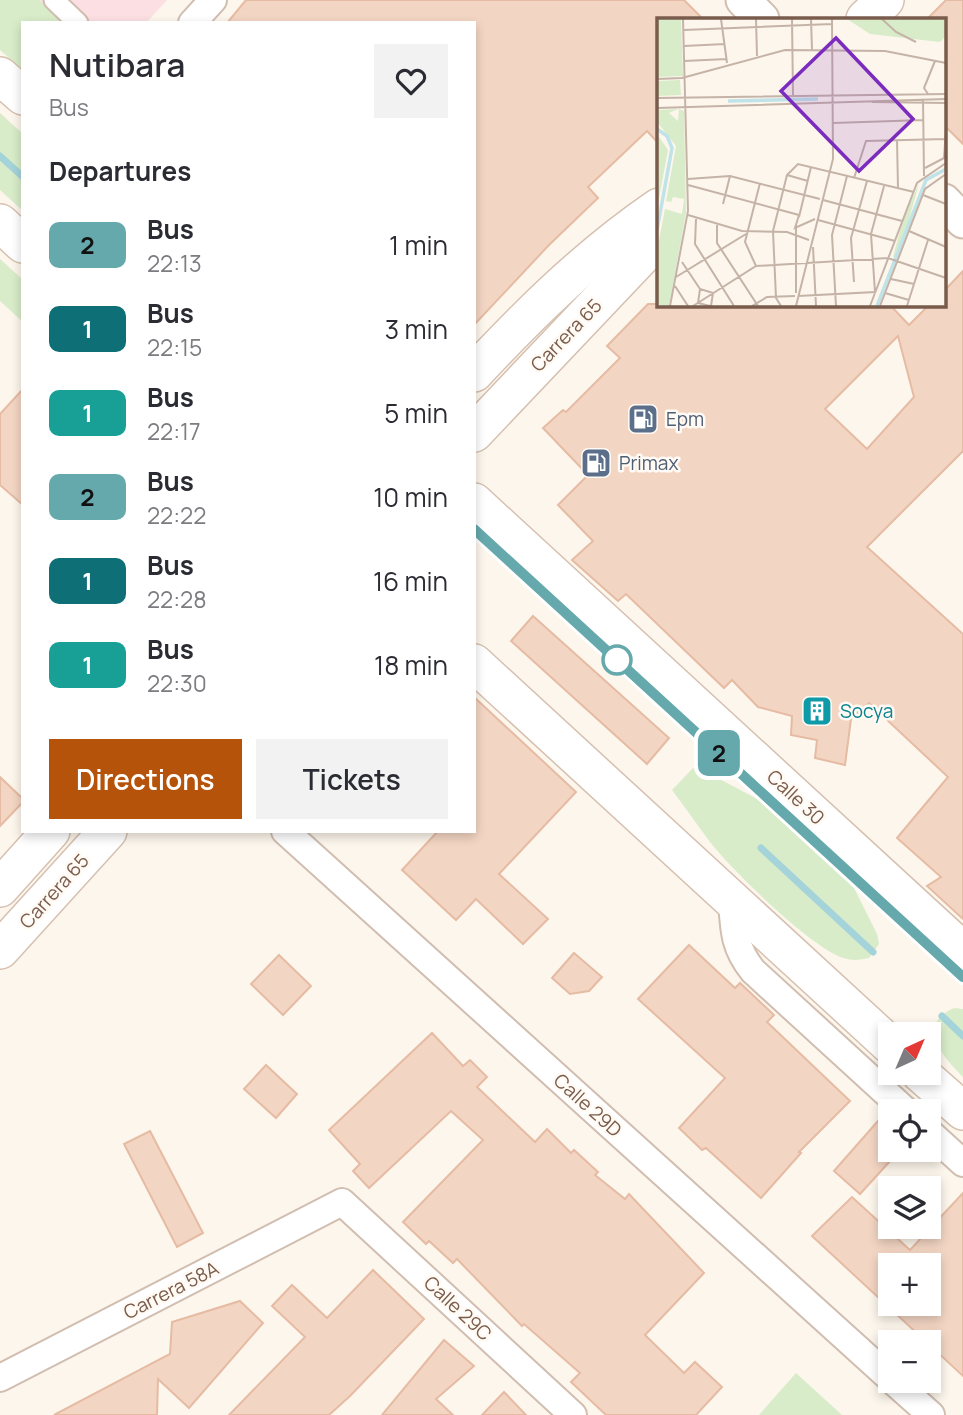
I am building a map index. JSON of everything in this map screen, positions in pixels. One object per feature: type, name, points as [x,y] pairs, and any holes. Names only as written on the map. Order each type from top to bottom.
[{"type":"main road","points":[[866,18],[885,0]]},
{"type":"main road","points":[[0,76],[21,94]]},
{"type":"main road","name":"Carrera 65","points":[[476,371],[561,284],[657,207]]},
{"type":"main road","points":[[0,223],[21,242]]},
{"type":"main road","name":"Carrera 65","points":[[476,431],[657,240]]},
{"type":"main road","name":"Calle 30","points":[[476,504],[963,951]]},
{"type":"main road","points":[[476,665],[878,1034]]},
{"type":"main road","points":[[0,888],[49,833]]},
{"type":"main road","name":"Carrera 65","points":[[0,950],[106,833]]},
{"type":"main road","points":[[934,1085],[963,1111]]},
{"type":"street","points":[[54,0],[76,21]]},
{"type":"street","points":[[194,21],[213,0]]},
{"type":"street","points":[[743,0],[761,18]]},
{"type":"street","points":[[946,203],[963,220]]},
{"type":"street","name":"Calle 29D","points":[[287,833],[878,1367]]},
{"type":"street","points":[[732,901],[735,942],[741,956],[753,971],[893,1099]]},
{"type":"street","points":[[941,1143],[963,1163]]},
{"type":"street","name":"Carrera 58A","points":[[0,1378],[342,1202]]},
{"type":"street","name":"Calle 29C","points":[[342,1202],[573,1415]]},
{"type":"street","name":"Calle 29D","points":[[906,1393],[930,1415]]},
{"type":"shaded area","points":[[39,0],[167,0],[148,21],[61,21]]},
{"type":"green space","points":[[0,0],[39,0],[61,21],[21,21],[21,68],[0,50]]},
{"type":"green space","points":[[0,113],[21,132],[21,209],[0,190]]},
{"type":"green space","points":[[0,259],[21,278],[21,320],[0,301]]},
{"type":"green space","points":[[695,766],[761,801],[853,886],[877,934],[879,944],[869,958],[843,958],[811,939],[773,907],[721,855],[672,790]]},
{"type":"green space","points":[[954,1008],[963,1009],[963,1077],[942,1052],[942,1022],[937,1022],[942,1015]]},
{"type":"green space","points":[[796,1373],[842,1415],[759,1415]]},
{"type":"building","points":[[246,0],[684,0],[702,18],[657,18],[657,142],[647,131],[588,187],[598,198],[549,245],[476,323],[476,21],[229,21]]},
{"type":"building","points":[[946,0],[963,0],[963,144],[946,127],[946,18],[928,18]]},
{"type":"building","points":[[963,271],[963,451],[867,547],[963,634],[963,919],[927,886],[941,877],[897,838],[948,777],[869,703],[851,719],[845,765],[815,758],[817,740],[791,735],[792,716],[758,707],[732,680],[724,688],[626,594],[618,601],[572,560],[593,541],[558,505],[588,475],[543,428],[563,410],[566,412],[620,358],[607,346],[648,304],[891,306],[909,325],[928,306],[946,306],[946,289]],"holes":[[[898,336],[914,397],[867,449],[825,409]]]},
{"type":"building","points":[[21,391],[21,503],[0,485],[0,414]]},
{"type":"building","points":[[533,616],[669,738],[647,764],[511,641]]},
{"type":"building","points":[[476,699],[576,792],[499,874],[548,919],[523,944],[476,899],[456,920],[402,870],[436,833],[476,833]]},
{"type":"building","points":[[0,777],[21,797],[21,804],[0,826]]},
{"type":"building","points":[[689,945],[735,988],[740,983],[774,1015],[767,1022],[850,1101],[799,1152],[801,1153],[761,1198],[706,1148],[702,1150],[679,1128],[725,1078],[638,999]]},
{"type":"building","points":[[574,953],[602,977],[589,991],[570,994],[552,978]]},
{"type":"building","points":[[279,955],[311,986],[283,1015],[251,984]]},
{"type":"building","points":[[432,1033],[463,1066],[470,1060],[487,1077],[477,1087],[535,1142],[547,1129],[571,1153],[574,1150],[598,1172],[595,1175],[625,1199],[629,1194],[704,1273],[645,1335],[684,1373],[695,1362],[722,1387],[696,1415],[606,1415],[571,1382],[580,1373],[524,1324],[522,1326],[457,1259],[453,1263],[429,1241],[426,1244],[403,1222],[483,1140],[451,1111],[369,1188],[353,1171],[360,1164],[329,1130]]},
{"type":"building","points":[[266,1065],[297,1094],[276,1118],[244,1089]]},
{"type":"building","points":[[878,1121],[878,1162],[889,1162],[860,1194],[834,1171]]},
{"type":"building","points":[[150,1131],[203,1233],[177,1247],[124,1144]]},
{"type":"building","points":[[963,1193],[963,1376],[941,1356],[941,1330],[913,1330],[898,1316],[941,1316],[941,1253],[878,1253],[878,1297],[812,1236],[852,1197],[878,1221],[878,1239],[898,1239],[910,1250],[920,1239],[941,1239],[941,1217]]},
{"type":"building","points":[[373,1270],[424,1319],[350,1396],[329,1415],[229,1415],[305,1337],[272,1306],[292,1285],[327,1318]]},
{"type":"building","points":[[240,1301],[263,1323],[189,1408],[158,1379],[157,1415],[54,1415],[170,1354],[172,1322]]},
{"type":"building","points":[[444,1340],[474,1366],[436,1399],[453,1415],[382,1415]]},
{"type":"building","points":[[504,1392],[526,1415],[482,1415]]},
{"type":"waterway","points":[[0,156],[21,175]]},
{"type":"waterway","points":[[761,848],[873,952]]},
{"type":"waterway","points":[[942,1016],[963,1036]]},
{"type":"bus line","name":"2","points":[[476,531],[963,977]]},
{"type":"place","name":"Epm","points":[[643,419]]},
{"type":"place","name":"Primax","points":[[596,463]]},
{"type":"place","name":"Socya","points":[[817,711]]}]
